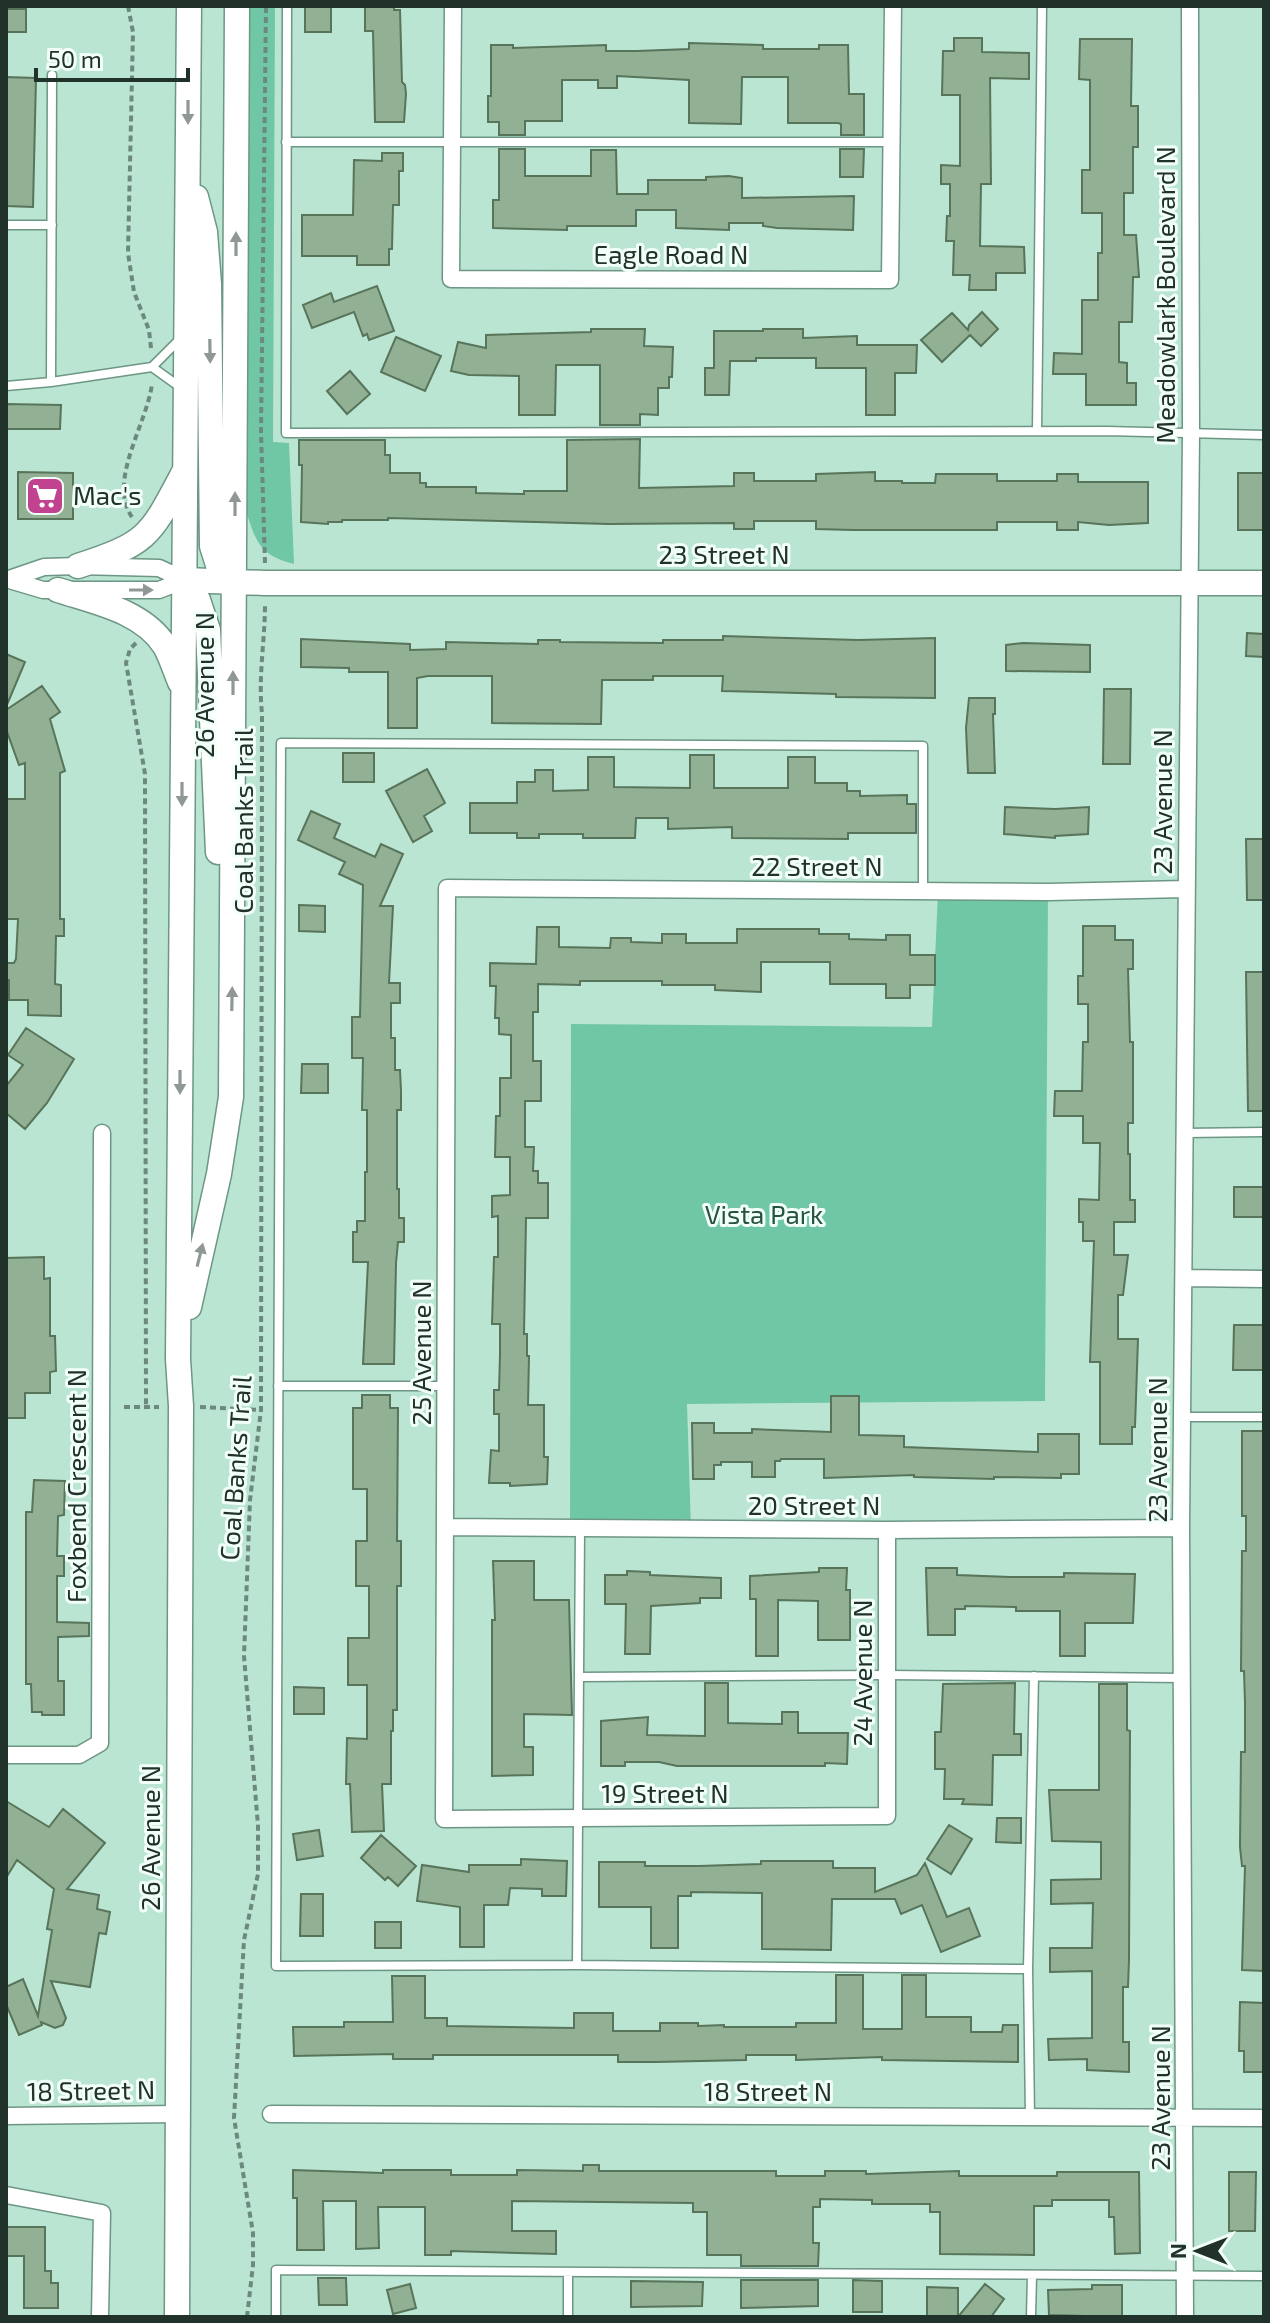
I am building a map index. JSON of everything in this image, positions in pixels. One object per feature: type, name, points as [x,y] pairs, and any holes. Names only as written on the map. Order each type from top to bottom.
[{"type":"main road","name":"26 Avenue N","points":[[177,2317],[181,1422],[178,1359],[189,6]]},
{"type":"main road","name":"26 Avenue N","points":[[178,1359],[219,1174],[231,1097],[237,6]]},
{"type":"main road","points":[[188,163],[205,232],[209,284],[212,546],[219,568],[233,582]]},
{"type":"main road","points":[[78,566],[117,553],[147,535],[157,523],[185,470]]},
{"type":"main road","points":[[185,580],[198,600],[208,630],[219,862],[233,928]]},
{"type":"main road","name":"23 Street N","points":[[185,580],[1264,583]]},
{"type":"main road","points":[[58,590],[114,609],[149,629],[164,646],[183,688]]},
{"type":"street","name":"Eagle Road N","points":[[453,6],[451,279],[780,280],[890,280],[893,6]]},
{"type":"street","name":"Meadowlark Boulevard N","points":[[1189,583],[1190,6]]},
{"type":"street","name":"23 Street N","points":[[7,579],[44,567],[78,566],[159,568],[185,580]]},
{"type":"street","name":"23 Street N","points":[[7,579],[43,590],[159,590],[185,580]]},
{"type":"street","name":"23 Avenue N","points":[[1185,2317],[1181,1528],[1189,583]]},
{"type":"street","name":"22 Street N","points":[[447,888],[1186,889]]},
{"type":"street","name":"25 Avenue N","points":[[444,1819],[447,888]]},
{"type":"street","name":"Foxbend Crescent N","points":[[6,1755],[79,1755],[100,1743],[102,1133]]},
{"type":"street","points":[[1184,1278],[1264,1279]]},
{"type":"street","name":"20 Street N","points":[[445,1527],[1181,1528]]},
{"type":"street","name":"24 Avenue N","points":[[887,1530],[887,1816]]},
{"type":"street","name":"19 Street N","points":[[444,1819],[887,1816]]},
{"type":"street","name":"18 Street N","points":[[6,2116],[177,2114]]},
{"type":"street","name":"18 Street N","points":[[271,2114],[1264,2118]]},
{"type":"street","points":[[6,2195],[102,2213],[100,2317]]},
{"type":"lane","points":[[287,6],[286,433],[1037,431],[1264,435]]},
{"type":"lane","points":[[1037,431],[1042,6]]},
{"type":"lane","points":[[51,382],[52,75]]},
{"type":"lane","points":[[286,142],[891,142]]},
{"type":"lane","points":[[6,225],[52,225]]},
{"type":"lane","points":[[6,386],[152,367],[185,334]]},
{"type":"lane","points":[[152,367],[185,391]]},
{"type":"lane","points":[[923,891],[923,746],[281,743],[276,1966],[1028,1969]]},
{"type":"lane","points":[[1185,1133],[1264,1132]]},
{"type":"lane","points":[[278,1386],[446,1386]]},
{"type":"lane","points":[[1183,1417],[1264,1417]]},
{"type":"lane","points":[[577,1965],[579,1527]]},
{"type":"lane","points":[[580,1677],[887,1675],[1183,1678]]},
{"type":"lane","points":[[1030,2117],[1028,1969],[1034,1676]]},
{"type":"lane","points":[[276,2317],[276,2270],[1264,2276]]},
{"type":"lane","points":[[568,2272],[568,2317]]},
{"type":"lane","points":[[1031,2317],[1032,2275]]},
{"type":"path","points":[[128,6],[133,32],[128,253],[134,292],[149,330],[151,351]]},
{"type":"path","points":[[265,547],[261,432],[266,6]]},
{"type":"path","points":[[134,520],[124,503],[125,474],[153,381]]},
{"type":"path","name":"Coal Banks Trail","points":[[247,2317],[253,2233],[234,2118],[244,1940],[258,1874],[258,1826],[244,1656],[250,1500],[261,1410],[262,713],[259,683],[264,655],[265,617]]},
{"type":"path","points":[[141,638],[130,649],[126,663],[145,774],[146,1407]]},
{"type":"path","points":[[194,1406],[261,1410]]},
{"type":"path","points":[[124,1407],[164,1407]]},
{"type":"green space","points":[[242,6],[275,6],[273,442],[289,443],[294,564],[273,556],[260,545],[245,508]]},
{"type":"green space","name":"Vista Park","points":[[938,892],[1048,892],[1045,1401],[687,1404],[691,1529],[570,1528],[571,1024],[932,1027]]},
{"type":"building","points":[[365,6],[394,6],[394,10],[400,10],[402,82],[406,94],[404,122],[375,122],[373,31],[365,31]]},
{"type":"building","points":[[305,7],[331,7],[331,32],[305,32]]},
{"type":"building","points":[[6,9],[26,9],[26,32],[6,32]]},
{"type":"building","points":[[954,38],[982,38],[982,52],[1029,53],[1029,79],[990,78],[991,184],[981,184],[980,246],[1024,247],[1025,273],[996,273],[996,290],[969,290],[970,275],[953,275],[954,241],[946,241],[950,184],[941,184],[941,165],[960,166],[960,95],[942,95],[943,51],[954,51]]},
{"type":"building","points":[[1080,39],[1132,39],[1131,106],[1138,106],[1138,147],[1133,147],[1133,193],[1124,193],[1124,235],[1136,235],[1139,277],[1133,277],[1132,322],[1119,322],[1119,362],[1127,363],[1127,383],[1136,383],[1136,405],[1086,405],[1086,374],[1053,374],[1054,353],[1082,354],[1082,300],[1098,300],[1098,253],[1102,253],[1102,213],[1082,213],[1082,170],[1090,170],[1090,80],[1079,79]]},
{"type":"building","points":[[689,43],[763,45],[763,49],[819,49],[819,45],[848,45],[849,94],[864,94],[864,135],[841,135],[841,124],[838,123],[788,123],[788,77],[742,77],[741,124],[689,123],[689,80],[617,76],[617,88],[598,88],[598,80],[562,80],[562,121],[525,121],[525,135],[499,135],[499,122],[488,122],[491,45],[513,45],[513,48],[606,45],[606,51],[637,51],[689,49]]},
{"type":"building","points":[[6,77],[36,78],[33,207],[6,206]]},
{"type":"building","points":[[499,149],[525,149],[525,176],[591,176],[591,150],[616,150],[617,194],[648,194],[648,180],[706,180],[706,177],[729,176],[742,178],[742,198],[854,196],[853,230],[777,228],[763,226],[763,223],[729,223],[729,230],[676,228],[676,210],[636,210],[636,226],[567,226],[567,230],[493,228],[493,200],[499,200]]},
{"type":"building","points":[[840,149],[864,149],[863,177],[840,177]]},
{"type":"building","points":[[382,153],[403,153],[403,171],[399,171],[399,205],[393,205],[389,265],[357,265],[357,256],[302,256],[302,215],[353,215],[354,160],[382,161]]},
{"type":"building","points":[[377,286],[394,331],[369,340],[367,334],[363,336],[354,312],[312,328],[303,305],[331,293],[334,302]]},
{"type":"building","points":[[982,312],[998,329],[981,346],[970,335],[942,362],[921,340],[952,313],[968,330]]},
{"type":"building","points":[[591,329],[645,329],[644,346],[673,347],[669,388],[658,388],[658,415],[640,414],[640,425],[600,425],[600,365],[556,365],[555,415],[519,415],[519,376],[469,375],[451,371],[458,342],[486,348],[486,335],[591,332]]},
{"type":"building","points":[[803,329],[803,338],[857,336],[857,345],[917,345],[916,373],[895,373],[895,415],[866,415],[866,368],[816,368],[816,358],[730,361],[729,395],[705,395],[705,368],[714,368],[714,331]]},
{"type":"building","points":[[396,337],[441,356],[425,391],[381,372]]},
{"type":"building","points":[[350,371],[370,394],[347,414],[327,391]]},
{"type":"building","points":[[6,404],[61,405],[60,429],[6,429]]},
{"type":"building","points":[[640,439],[639,488],[734,486],[734,473],[754,473],[754,481],[816,481],[816,474],[875,472],[875,481],[902,483],[935,483],[936,474],[997,474],[997,481],[1057,481],[1057,474],[1078,474],[1078,482],[1148,482],[1148,523],[1109,525],[1078,522],[1078,530],[1057,530],[1057,522],[997,522],[997,530],[853,530],[816,529],[816,521],[754,521],[754,529],[734,529],[734,523],[609,524],[388,518],[342,520],[328,524],[301,522],[299,440],[385,440],[385,455],[390,455],[390,473],[420,473],[420,483],[426,483],[426,487],[476,487],[476,493],[524,494],[524,491],[567,491],[567,440]]},
{"type":"building","name":"Mac's","points":[[18,472],[73,473],[73,519],[18,519]]},
{"type":"building","points":[[1238,473],[1264,473],[1264,530],[1238,530]]},
{"type":"building","points":[[1247,633],[1264,634],[1264,657],[1246,656]]},
{"type":"building","points":[[723,636],[858,640],[935,638],[935,698],[722,691],[723,676],[653,676],[653,680],[602,680],[601,724],[492,723],[492,676],[428,676],[417,678],[417,728],[388,728],[388,672],[301,667],[301,639],[410,644],[410,650],[446,649],[446,642],[538,644],[538,640],[560,640],[663,643],[663,640],[723,640]]},
{"type":"building","points":[[1006,645],[1090,645],[1090,672],[1006,671]]},
{"type":"building","points":[[6,654],[25,662],[6,707]]},
{"type":"building","points":[[42,686],[60,712],[50,719],[65,771],[60,773],[60,919],[64,919],[64,936],[56,936],[55,984],[61,985],[61,1016],[28,1015],[28,1000],[9,1000],[9,980],[6,980],[6,963],[14,963],[16,959],[18,919],[6,919],[6,799],[25,799],[25,763],[19,765],[6,729],[6,710]]},
{"type":"building","points":[[1104,689],[1131,689],[1130,764],[1103,764]]},
{"type":"building","points":[[969,698],[995,698],[995,773],[968,773],[966,728]]},
{"type":"building","points":[[343,753],[374,753],[374,782],[343,782]]},
{"type":"building","points":[[690,755],[714,755],[714,788],[788,788],[788,757],[815,757],[815,783],[847,783],[847,791],[860,791],[860,796],[907,795],[907,804],[916,804],[916,833],[848,833],[848,839],[732,838],[732,827],[668,829],[668,818],[636,818],[635,838],[539,834],[539,838],[517,838],[517,833],[470,833],[470,803],[517,803],[517,782],[535,782],[535,770],[553,770],[553,791],[588,790],[588,757],[614,757],[614,787],[690,788]]},
{"type":"building","points":[[427,769],[445,803],[424,816],[432,831],[413,842],[386,791]]},
{"type":"building","points":[[1005,807],[1089,807],[1088,834],[1055,838],[1004,834]]},
{"type":"building","points":[[311,811],[340,824],[334,838],[375,857],[381,844],[403,854],[380,906],[393,906],[389,983],[400,983],[400,1003],[391,1003],[391,1038],[395,1038],[395,1070],[400,1070],[401,1091],[401,1110],[397,1110],[397,1189],[399,1218],[404,1218],[404,1242],[398,1242],[396,1263],[394,1364],[363,1364],[368,1262],[353,1262],[353,1232],[357,1232],[357,1221],[365,1221],[367,1172],[367,1110],[362,1110],[363,1058],[352,1058],[352,1017],[360,1017],[363,885],[339,874],[345,862],[298,840]]},
{"type":"building","points":[[1246,839],[1264,839],[1264,900],[1247,900]]},
{"type":"building","points":[[299,905],[325,906],[325,932],[299,931]]},
{"type":"building","points":[[1083,926],[1115,926],[1115,940],[1133,940],[1133,969],[1128,969],[1130,1042],[1133,1042],[1133,1123],[1128,1123],[1128,1154],[1130,1200],[1135,1200],[1135,1222],[1114,1222],[1114,1255],[1128,1255],[1123,1295],[1118,1295],[1118,1339],[1138,1339],[1132,1444],[1100,1444],[1100,1362],[1090,1362],[1094,1241],[1083,1241],[1079,1199],[1099,1200],[1100,1143],[1083,1143],[1083,1116],[1054,1116],[1055,1091],[1082,1091],[1083,1042],[1088,1042],[1088,1004],[1078,1004],[1078,976],[1083,976]]},
{"type":"building","points":[[537,927],[559,927],[559,947],[610,948],[611,938],[662,943],[662,934],[686,934],[686,943],[737,943],[737,929],[819,929],[819,934],[849,934],[849,939],[886,940],[886,935],[910,935],[910,955],[935,955],[935,985],[910,985],[910,998],[886,998],[886,984],[830,984],[830,962],[761,962],[761,992],[715,990],[715,985],[662,985],[662,981],[538,984],[538,1012],[533,1012],[533,1061],[541,1061],[541,1101],[525,1101],[525,1147],[534,1147],[533,1171],[538,1171],[538,1183],[548,1183],[548,1218],[526,1218],[524,1334],[527,1334],[529,1356],[528,1405],[544,1405],[547,1484],[510,1486],[510,1483],[489,1483],[491,1450],[499,1451],[499,1414],[494,1414],[494,1390],[499,1390],[500,1324],[492,1324],[498,1216],[492,1217],[492,1196],[510,1195],[510,1157],[495,1157],[496,1116],[500,1116],[500,1078],[511,1078],[511,1035],[499,1034],[499,1018],[495,1018],[496,986],[490,986],[490,963],[536,964]]},
{"type":"building","points":[[1246,972],[1264,972],[1264,1111],[1248,1111]]},
{"type":"building","points":[[26,1028],[74,1059],[47,1103],[25,1129],[6,1113],[6,1086],[23,1065],[8,1055]]},
{"type":"building","points":[[302,1064],[328,1064],[328,1093],[301,1093]]},
{"type":"building","points":[[1234,1187],[1264,1187],[1264,1217],[1234,1217]]},
{"type":"building","points":[[44,1257],[44,1279],[50,1278],[50,1336],[55,1336],[56,1371],[50,1372],[50,1393],[25,1393],[25,1418],[6,1418],[6,1258]]},
{"type":"building","points":[[1234,1325],[1264,1325],[1263,1370],[1233,1370]]},
{"type":"building","points":[[362,1395],[390,1395],[390,1408],[398,1408],[397,1541],[401,1541],[401,1586],[397,1586],[397,1710],[393,1710],[391,1731],[391,1784],[382,1784],[384,1831],[352,1832],[350,1784],[346,1784],[347,1738],[367,1739],[367,1685],[348,1685],[348,1638],[369,1638],[369,1586],[356,1586],[356,1541],[367,1541],[367,1489],[353,1489],[353,1408],[362,1408]]},
{"type":"building","points":[[831,1396],[859,1396],[859,1435],[904,1436],[904,1447],[1038,1452],[1038,1434],[1079,1434],[1079,1474],[1061,1474],[1061,1478],[914,1475],[824,1478],[824,1459],[781,1459],[775,1461],[775,1477],[752,1477],[752,1462],[721,1462],[721,1465],[714,1465],[714,1479],[693,1479],[692,1423],[714,1423],[714,1433],[752,1433],[752,1429],[831,1432]]},
{"type":"building","points":[[1242,1431],[1264,1431],[1264,1971],[1242,1970],[1245,1866],[1242,1866],[1240,1847],[1241,1752],[1245,1752],[1245,1703],[1244,1671],[1241,1671],[1242,1551],[1246,1551],[1246,1516],[1242,1516]]},
{"type":"building","points":[[34,1480],[65,1481],[64,1515],[58,1516],[57,1556],[64,1556],[64,1576],[57,1576],[57,1622],[89,1623],[89,1636],[58,1637],[58,1681],[64,1681],[64,1715],[32,1712],[31,1684],[26,1684],[26,1512],[32,1512]]},
{"type":"building","points":[[493,1561],[534,1561],[534,1600],[569,1600],[572,1715],[524,1714],[524,1747],[533,1747],[533,1775],[492,1776]]},
{"type":"building","points":[[819,1568],[847,1568],[850,1640],[818,1640],[818,1601],[778,1600],[778,1656],[756,1656],[756,1599],[750,1599],[750,1576],[819,1572]]},
{"type":"building","points":[[926,1568],[957,1568],[957,1575],[1010,1577],[1064,1577],[1064,1573],[1135,1574],[1133,1623],[1085,1623],[1085,1656],[1060,1656],[1060,1611],[965,1606],[965,1609],[955,1609],[955,1635],[928,1635]]},
{"type":"building","points":[[627,1571],[721,1578],[721,1598],[700,1598],[700,1603],[651,1606],[650,1654],[625,1654],[626,1604],[605,1604],[605,1575],[627,1575]]},
{"type":"building","points":[[705,1683],[728,1683],[728,1723],[782,1724],[782,1712],[798,1712],[798,1733],[848,1733],[847,1764],[677,1766],[659,1762],[625,1762],[625,1766],[601,1766],[601,1721],[648,1717],[647,1735],[705,1736]]},
{"type":"building","points":[[1015,1683],[1014,1734],[1021,1734],[1021,1755],[993,1755],[992,1805],[962,1804],[964,1799],[944,1799],[945,1769],[935,1769],[935,1732],[941,1732],[943,1684]]},
{"type":"building","points":[[1099,1684],[1127,1684],[1127,1730],[1130,1731],[1129,1960],[1128,1987],[1123,1987],[1123,2042],[1129,2042],[1129,2072],[1087,2070],[1087,2059],[1049,2060],[1048,2039],[1092,2038],[1092,1971],[1050,1972],[1050,1948],[1092,1948],[1093,1903],[1051,1904],[1051,1880],[1101,1879],[1101,1842],[1052,1841],[1049,1790],[1099,1790]]},
{"type":"building","points":[[294,1687],[324,1688],[324,1714],[294,1714]]},
{"type":"building","points":[[6,1801],[49,1827],[63,1809],[105,1843],[67,1889],[99,1895],[97,1909],[110,1912],[106,1934],[99,1933],[90,1987],[51,1981],[66,2018],[63,2025],[55,2028],[41,2022],[42,2025],[19,2035],[6,2004],[6,1987],[23,1979],[38,2016],[52,1930],[47,1929],[54,1889],[17,1860],[6,1878]]},
{"type":"building","points":[[997,1818],[1021,1818],[1021,1843],[996,1842]]},
{"type":"building","points":[[949,1825],[972,1839],[951,1874],[927,1859]]},
{"type":"building","points":[[319,1830],[323,1856],[297,1860],[293,1834]]},
{"type":"building","points":[[381,1835],[416,1866],[398,1886],[388,1877],[385,1880],[361,1858]]},
{"type":"building","points":[[521,1859],[567,1861],[566,1896],[542,1896],[542,1889],[510,1888],[508,1905],[484,1905],[484,1947],[460,1947],[460,1907],[417,1901],[422,1865],[469,1872],[469,1865],[521,1865]]},
{"type":"building","points":[[761,1861],[833,1861],[833,1868],[875,1868],[875,1892],[917,1875],[925,1863],[947,1917],[969,1908],[980,1936],[941,1952],[922,1905],[901,1914],[895,1899],[832,1899],[831,1950],[762,1949],[762,1893],[691,1892],[691,1896],[678,1896],[678,1948],[651,1948],[651,1907],[599,1907],[599,1862],[699,1866],[761,1864]]},
{"type":"building","points":[[301,1894],[323,1894],[323,1936],[300,1936]]},
{"type":"building","points":[[375,1922],[401,1922],[401,1948],[375,1948]]},
{"type":"building","points":[[836,1975],[863,1975],[863,2029],[902,2029],[902,1975],[926,1975],[926,2017],[971,2017],[971,2032],[1002,2032],[1003,2025],[1018,2025],[1018,2062],[882,2060],[882,2057],[796,2060],[796,2055],[746,2055],[746,2060],[656,2062],[618,2062],[618,2055],[433,2055],[433,2059],[393,2059],[393,2054],[294,2056],[293,2027],[344,2027],[344,2022],[393,2022],[392,1976],[425,1976],[425,2018],[447,2018],[447,2026],[574,2028],[574,2013],[613,2013],[613,2031],[660,2031],[660,2023],[796,2027],[796,2023],[836,2023]]},
{"type":"building","points":[[1240,2002],[1264,2003],[1264,2072],[1244,2072],[1244,2051],[1239,2051]]},
{"type":"building","points":[[583,2165],[599,2165],[599,2171],[776,2171],[776,2176],[825,2176],[825,2171],[866,2171],[866,2174],[959,2171],[959,2176],[1139,2172],[1140,2253],[1115,2254],[1114,2217],[1109,2217],[1109,2200],[1052,2200],[1052,2206],[1034,2206],[1034,2255],[940,2254],[940,2212],[930,2212],[930,2204],[872,2204],[872,2200],[820,2199],[820,2207],[813,2207],[813,2243],[819,2243],[818,2266],[741,2266],[741,2255],[707,2255],[707,2212],[693,2212],[693,2203],[512,2201],[512,2231],[556,2231],[556,2254],[451,2251],[451,2255],[425,2255],[425,2207],[378,2207],[379,2248],[356,2249],[356,2201],[323,2201],[324,2250],[297,2250],[297,2198],[293,2198],[293,2170],[383,2173],[383,2170],[451,2170],[451,2175],[517,2175],[517,2170],[583,2171]]},
{"type":"building","points":[[1229,2172],[1256,2172],[1255,2231],[1229,2231]]},
{"type":"building","points":[[6,2227],[45,2227],[45,2271],[51,2271],[51,2283],[58,2283],[58,2308],[24,2308],[24,2256],[6,2256]]},
{"type":"building","points":[[318,2278],[346,2278],[347,2305],[319,2305]]},
{"type":"building","points":[[741,2280],[818,2280],[818,2306],[741,2308]]},
{"type":"building","points":[[853,2280],[882,2281],[882,2312],[853,2312]]},
{"type":"building","points":[[631,2281],[703,2282],[702,2306],[631,2307]]},
{"type":"building","points":[[410,2284],[416,2308],[393,2314],[387,2290]]},
{"type":"building","points":[[985,2284],[1004,2299],[991,2317],[958,2317]]},
{"type":"building","points":[[1092,2285],[1122,2285],[1122,2317],[1049,2315],[1048,2290],[1092,2289]]},
{"type":"building","points":[[927,2287],[958,2288],[958,2317],[927,2317]]},
{"type":"place","name":"Mac's","points":[[45,496]]}]
